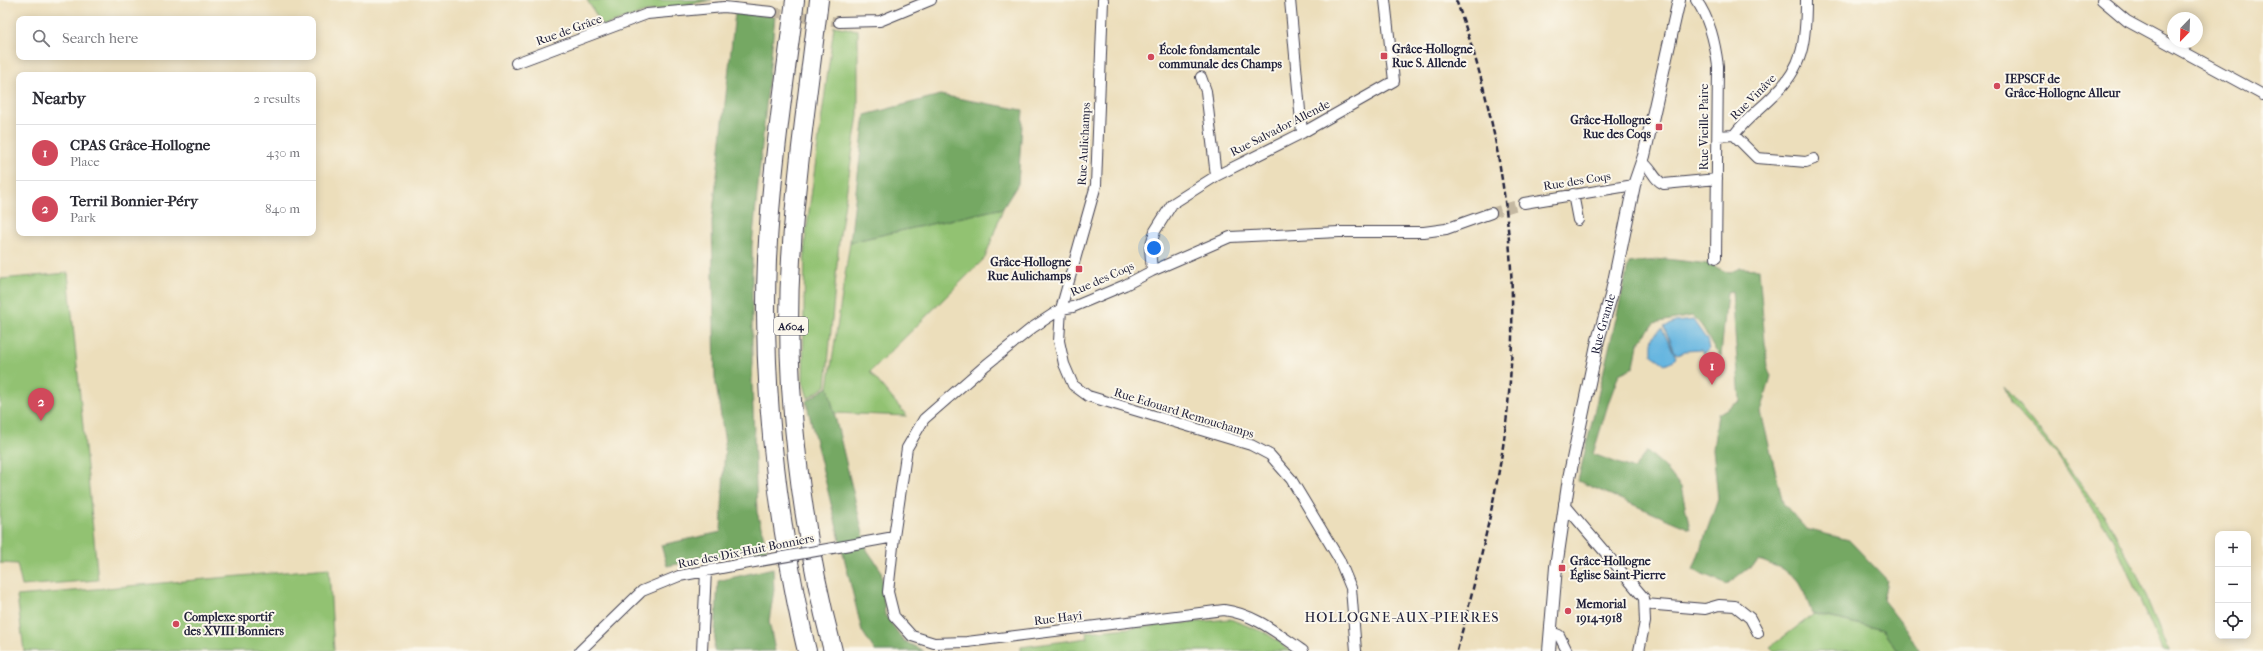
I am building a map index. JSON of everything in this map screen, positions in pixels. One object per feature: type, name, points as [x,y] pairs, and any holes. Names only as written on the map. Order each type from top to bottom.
[{"type":"highway","name":"A604","points":[[795,0],[774,167],[767,259],[766,352],[773,454],[788,558],[800,625],[807,651]]},
{"type":"highway","name":"A604","points":[[820,0],[798,170],[791,253],[790,353],[796,444],[825,620],[833,651]]},
{"type":"street","points":[[839,22],[880,22],[931,0]]},
{"type":"street","name":"Rue Aulichamps","points":[[1061,310],[1096,185],[1103,0]]},
{"type":"street","points":[[1290,0],[1302,133]]},
{"type":"street","name":"Rue Salvador Allende","points":[[1152,270],[1150,248],[1155,231],[1172,204],[1216,176],[1302,133],[1394,82],[1385,0]]},
{"type":"street","name":"Rue Grande","points":[[1549,651],[1556,568],[1564,504],[1634,185],[1642,162],[1679,0]]},
{"type":"street","name":"Rue Vieille Paire","points":[[1696,0],[1715,43],[1726,136],[1717,178],[1716,258]]},
{"type":"street","name":"Rue Vinâve","points":[[1726,136],[1742,124],[1774,95],[1791,76],[1804,49],[1806,0]]},
{"type":"street","points":[[2102,0],[2127,21],[2263,95]]},
{"type":"street","name":"Rue de Grâce","points":[[516,63],[647,14],[724,7],[772,12]]},
{"type":"street","points":[[1201,77],[1206,91],[1216,176]]},
{"type":"street","points":[[1726,136],[1757,158],[1806,162],[1814,159]]},
{"type":"street","points":[[1642,162],[1648,165],[1658,182],[1664,184],[1717,178]]},
{"type":"street","name":"Rue des Coqs","points":[[1524,202],[1634,185]]},
{"type":"street","points":[[1573,194],[1578,220]]},
{"type":"street","name":"Rue des Coqs","points":[[894,537],[907,448],[924,419],[1032,328],[1061,310],[1073,307],[1125,285],[1152,270],[1230,238],[1345,232],[1424,232],[1446,228],[1490,213]]},
{"type":"street","name":"Rue Edouard Remouchamps","points":[[1061,310],[1059,341],[1064,364],[1073,385],[1088,396],[1251,445],[1270,455],[1291,479],[1338,559],[1351,588],[1356,651]]},
{"type":"street","points":[[1564,504],[1598,542],[1644,598],[1645,622],[1639,651]]},
{"type":"street","name":"Rue des Dix-Huit Bonniers","points":[[580,651],[642,591],[679,576],[894,537]]},
{"type":"street","name":"Rue Hayî","points":[[894,537],[888,592],[894,616],[912,636],[934,643],[975,641],[1224,610],[1239,612],[1262,622],[1303,651]]},
{"type":"street","points":[[702,651],[706,570]]},
{"type":"street","points":[[1645,604],[1705,609],[1719,605],[1735,606],[1750,618],[1758,633]]},
{"type":"street","points":[[1551,632],[1559,635],[1567,651]]},
{"type":"green space","points":[[587,0],[712,0],[646,12],[603,26]]},
{"type":"green space","points":[[735,13],[775,16],[752,245],[752,383],[757,512],[767,549],[667,566],[661,545],[721,532],[725,443],[715,378],[712,221]]},
{"type":"green space","points":[[834,26],[858,30],[858,115],[839,242],[826,386],[808,398],[803,381],[805,241]]},
{"type":"green space","points":[[940,95],[1023,110],[1018,184],[1003,208],[850,242],[865,115]]},
{"type":"green space","points":[[1003,208],[985,258],[870,372],[907,416],[834,413],[828,387],[850,242]]},
{"type":"green space","points":[[1666,259],[1709,264],[1729,273],[1740,268],[1759,269],[1767,367],[1771,376],[1761,412],[1783,503],[1806,529],[1849,540],[1887,580],[1883,600],[1906,629],[1919,651],[1898,651],[1883,630],[1812,613],[1800,582],[1783,569],[1759,560],[1727,584],[1693,570],[1718,499],[1713,449],[1718,414],[1740,401],[1732,291],[1727,292],[1721,356],[1713,347],[1702,326],[1692,316],[1654,323],[1638,344],[1634,367],[1619,374],[1593,454],[1634,469],[1647,451],[1665,467],[1681,487],[1690,529],[1578,481],[1629,263]]},
{"type":"green space","points":[[68,273],[98,580],[22,586],[17,564],[0,563],[0,279]]},
{"type":"green space","points":[[828,387],[867,550],[881,570],[885,615],[904,641],[924,651],[875,651],[862,631],[806,401]]},
{"type":"green space","points":[[2004,387],[2056,451],[2108,521],[2137,574],[2166,646],[2171,651],[2162,650],[2113,539],[2057,455],[2011,404]]},
{"type":"green space","name":"Complexe sportif des XVIII Bonniers","points":[[329,568],[334,651],[24,651],[17,596]]},
{"type":"green space","points":[[773,568],[774,590],[769,621],[775,651],[714,651],[718,581]]},
{"type":"green space","points":[[1814,614],[1883,630],[1898,651],[1774,651],[1770,647]]},
{"type":"green space","points":[[1230,619],[1266,633],[1292,651],[1021,651],[1021,647],[1088,638],[1086,632]]},
{"type":"water","points":[[1693,320],[1707,340],[1709,349],[1704,354],[1701,350],[1685,351],[1678,355],[1674,352],[1664,327],[1675,322]]},
{"type":"water","points":[[1662,329],[1676,357],[1674,360],[1665,364],[1652,355],[1652,340],[1655,334]]},
{"type":"tunnel","points":[[772,12],[839,22]]},
{"type":"tunnel","points":[[1491,213],[1524,203]]},
{"type":"railway","points":[[1456,0],[1474,54],[1489,110],[1500,166],[1508,224],[1512,281],[1512,339],[1509,396],[1502,453],[1482,552],[1457,651]]},
{"type":"place","name":"Grâce-Hollogne Rue S. Allende","points":[[1384,56]]},
{"type":"place","name":"École fondamentale communale des Champs","points":[[1151,57]]},
{"type":"place","name":"IEPSCF de Grâce-Hollogne Alleur","points":[[1997,86]]},
{"type":"place","name":"Grâce-Hollogne Rue des Coqs","points":[[1659,127]]},
{"type":"place","name":"Grâce-Hollogne Rue Aulichamps","points":[[1079,269]]},
{"type":"place","name":"CPAS Grâce-Hollogne","points":[[1712,385]]},
{"type":"place","name":"Terril Bonnier-Péry","points":[[41,421]]},
{"type":"place","name":"Grâce-Hollogne Église Saint-Pierre","points":[[1562,568]]},
{"type":"place","name":"Memorial 1914-1918","points":[[1568,611]]},
{"type":"place","name":"Complexe sportif des XVIII Bonniers","points":[[176,624]]},
{"type":"district","name":"HOLLOGNE-AUX-PIERRES","points":[[1402,617]]}]
